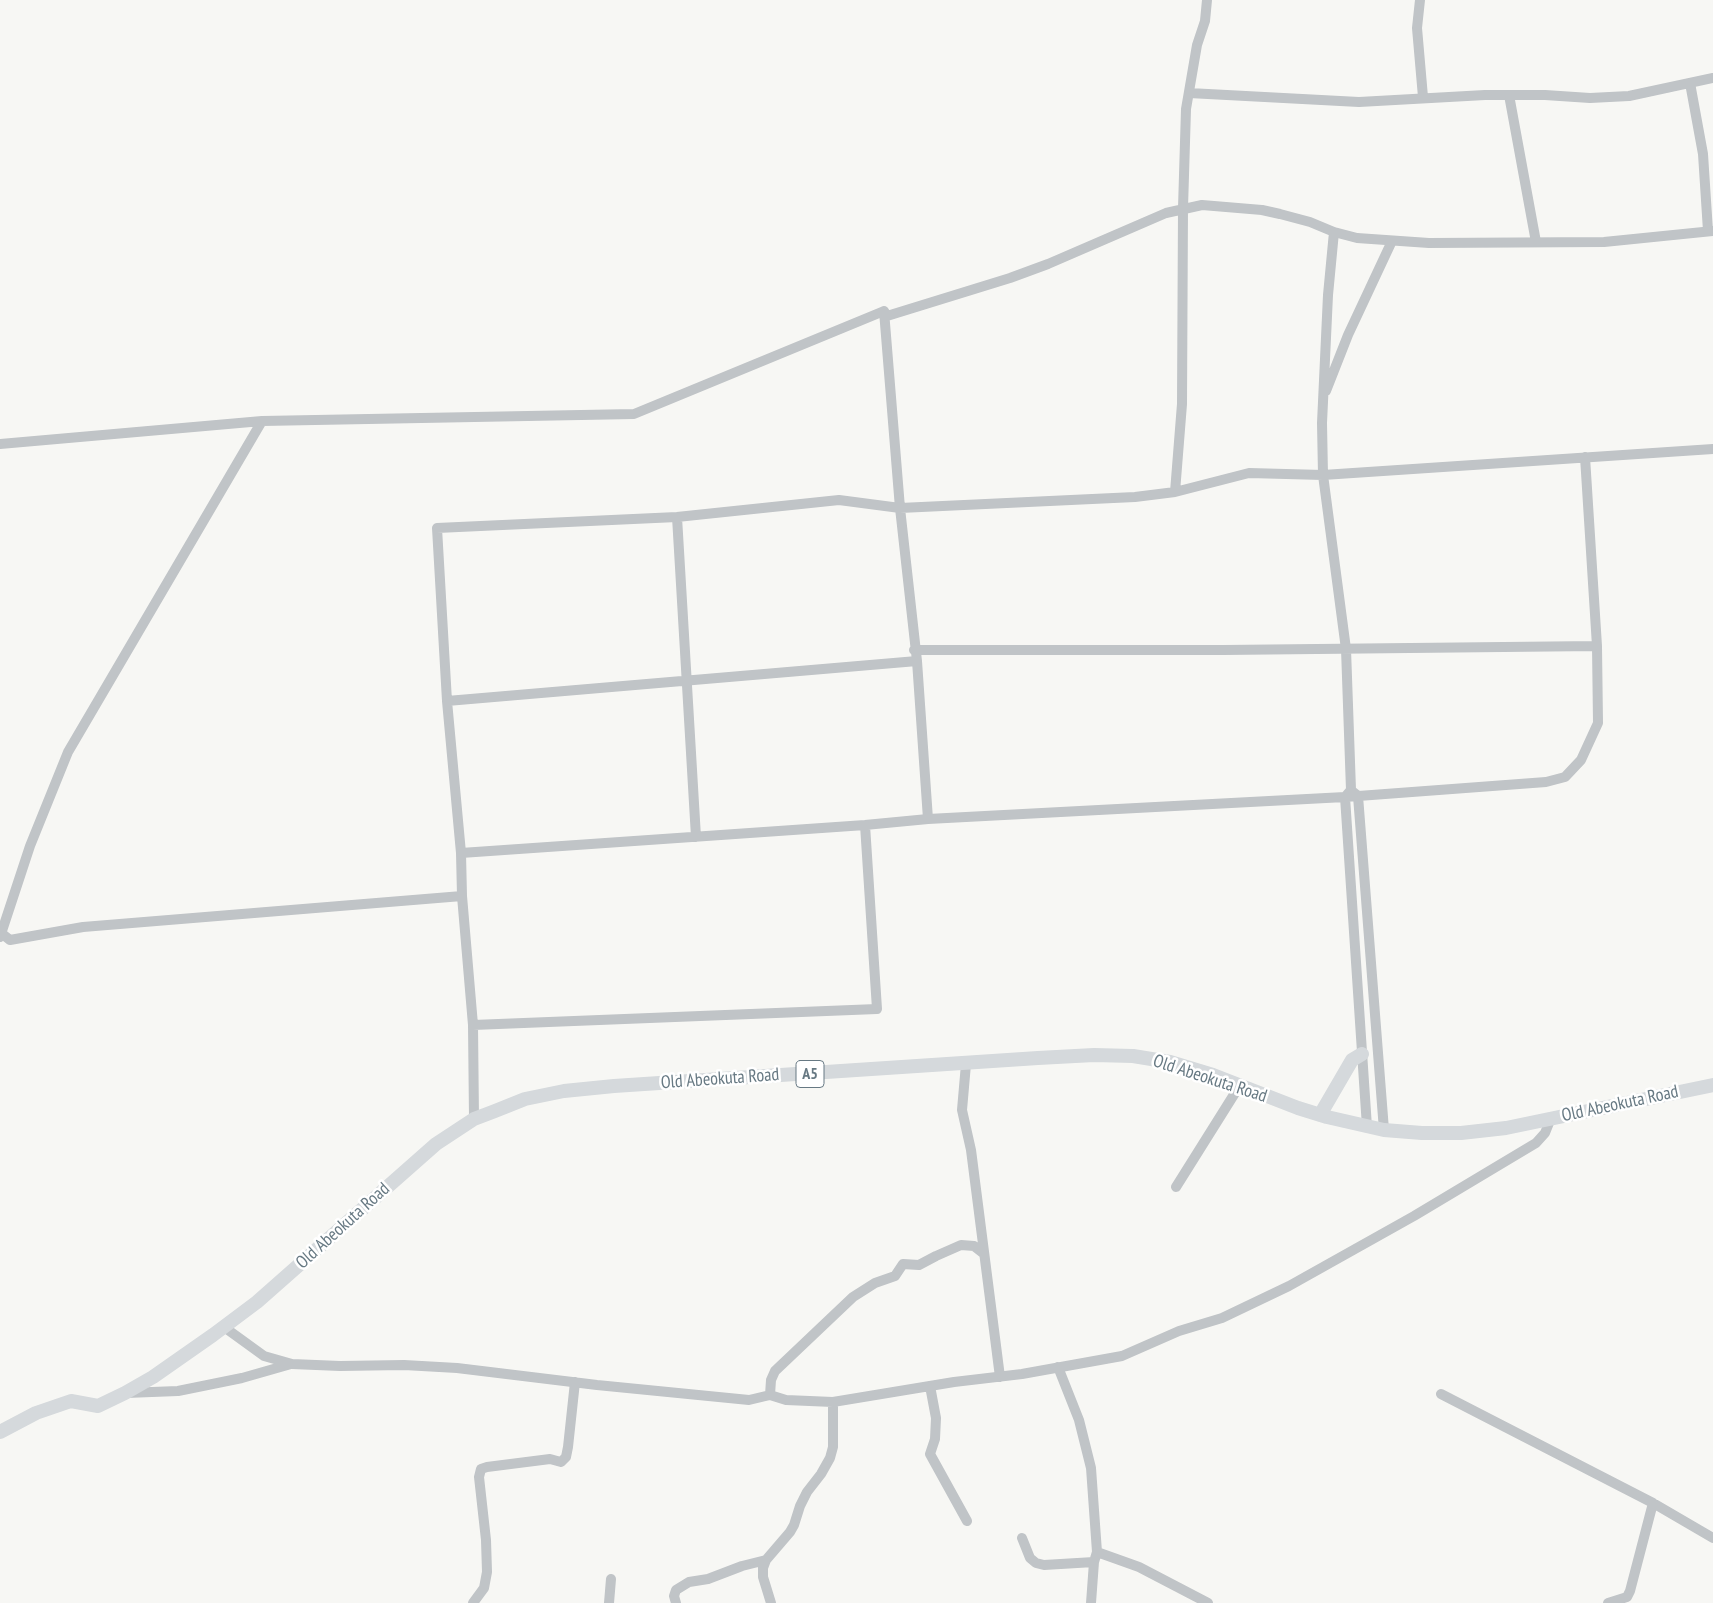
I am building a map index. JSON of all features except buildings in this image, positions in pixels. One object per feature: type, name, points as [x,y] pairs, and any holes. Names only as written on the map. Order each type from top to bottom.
[{"type":"highway","points":[[1320,1115],[1352,1060],[1362,1054]]},
{"type":"highway","name":"Old Abeokuta Road","points":[[0,1432],[36,1413],[70,1402],[98,1406],[125,1393],[182,1358],[224,1327],[308,1258],[436,1144],[474,1119],[525,1099],[564,1090],[1094,1055],[1133,1056],[1170,1062],[1240,1085],[1320,1115],[1367,1127],[1422,1133],[1461,1133],[1506,1128],[1713,1085]]},
{"type":"street","points":[[1175,492],[1182,404],[1183,208],[1186,110],[1197,45],[1205,21],[1207,0]]},
{"type":"street","points":[[1420,0],[1417,28],[1423,97]]},
{"type":"street","points":[[1189,93],[1359,102],[1423,97],[1509,95],[1590,98],[1630,96],[1713,78]]},
{"type":"street","points":[[884,311],[887,316],[1020,274],[1048,264],[1166,213],[1202,205],[1262,210],[1310,222],[1334,232],[1357,238],[1429,243],[1604,242],[1711,231],[1703,154],[1690,84]]},
{"type":"street","points":[[1509,95],[1536,242]]},
{"type":"street","points":[[1334,232],[1328,295],[1323,476],[1346,649],[1362,1054],[1367,1127]]},
{"type":"street","points":[[1324,398],[1348,335],[1392,241]]},
{"type":"street","points":[[0,444],[262,421],[634,414],[884,311]]},
{"type":"street","points":[[884,311],[900,508],[914,650],[917,661],[928,819]]},
{"type":"street","points":[[262,421],[68,752],[30,846],[1,935],[10,940],[83,927],[462,896]]},
{"type":"street","points":[[474,1119],[472,1025],[462,896],[462,853],[447,701],[437,528],[677,517],[840,500],[900,508],[1136,497],[1175,492],[1249,473],[1323,476],[1713,449]]},
{"type":"street","points":[[462,853],[928,819],[1546,782],[1565,777],[1582,760],[1598,723],[1597,646],[1585,458]]},
{"type":"street","points":[[677,517],[696,837]]},
{"type":"street","points":[[914,650],[1346,649],[1597,646]]},
{"type":"street","points":[[447,701],[917,661]]},
{"type":"street","points":[[1351,794],[1379,1055],[1384,1130]]},
{"type":"street","points":[[472,1025],[877,1009],[865,825]]},
{"type":"street","points":[[1362,1054],[1379,1055]]},
{"type":"street","points":[[966,1064],[962,1110],[971,1150],[1000,1377]]},
{"type":"street","points":[[1176,1187],[1240,1085]]},
{"type":"street","points":[[224,1327],[264,1356],[292,1364],[340,1366],[404,1365],[448,1368],[749,1400],[770,1395],[786,1400],[833,1402],[1000,1377],[1122,1356],[1178,1332],[1222,1318],[1289,1286],[1414,1216],[1536,1143],[1546,1133],[1551,1118]]},
{"type":"street","points":[[770,1395],[771,1380],[775,1371],[852,1297],[875,1283],[895,1276],[903,1264],[919,1265],[962,1245],[974,1246],[984,1253]]},
{"type":"street","points":[[125,1393],[178,1391],[242,1378],[292,1364]]},
{"type":"street","points":[[1058,1367],[1079,1420],[1089,1459],[1097,1552],[1094,1562],[1091,1603]]},
{"type":"street","points":[[473,1603],[484,1588],[487,1572],[486,1540],[479,1477],[481,1469],[550,1459],[561,1462],[566,1457],[568,1447],[576,1382]]},
{"type":"street","points":[[930,1386],[936,1418],[935,1439],[930,1454],[967,1521]]},
{"type":"street","points":[[1441,1394],[1653,1503],[1713,1538]]},
{"type":"street","points":[[771,1603],[763,1577],[763,1568],[766,1560],[790,1532],[807,1492],[821,1474],[830,1458],[834,1447],[833,1402]]},
{"type":"street","points":[[1608,1603],[1627,1597],[1630,1591],[1653,1503]]},
{"type":"street","points":[[1022,1538],[1030,1558],[1044,1565],[1094,1562]]},
{"type":"street","points":[[1097,1552],[1139,1568],[1208,1603]]},
{"type":"street","points":[[676,1603],[674,1596],[676,1590],[690,1582],[708,1579],[742,1566],[766,1560]]},
{"type":"street","points":[[609,1603],[611,1579]]}]
